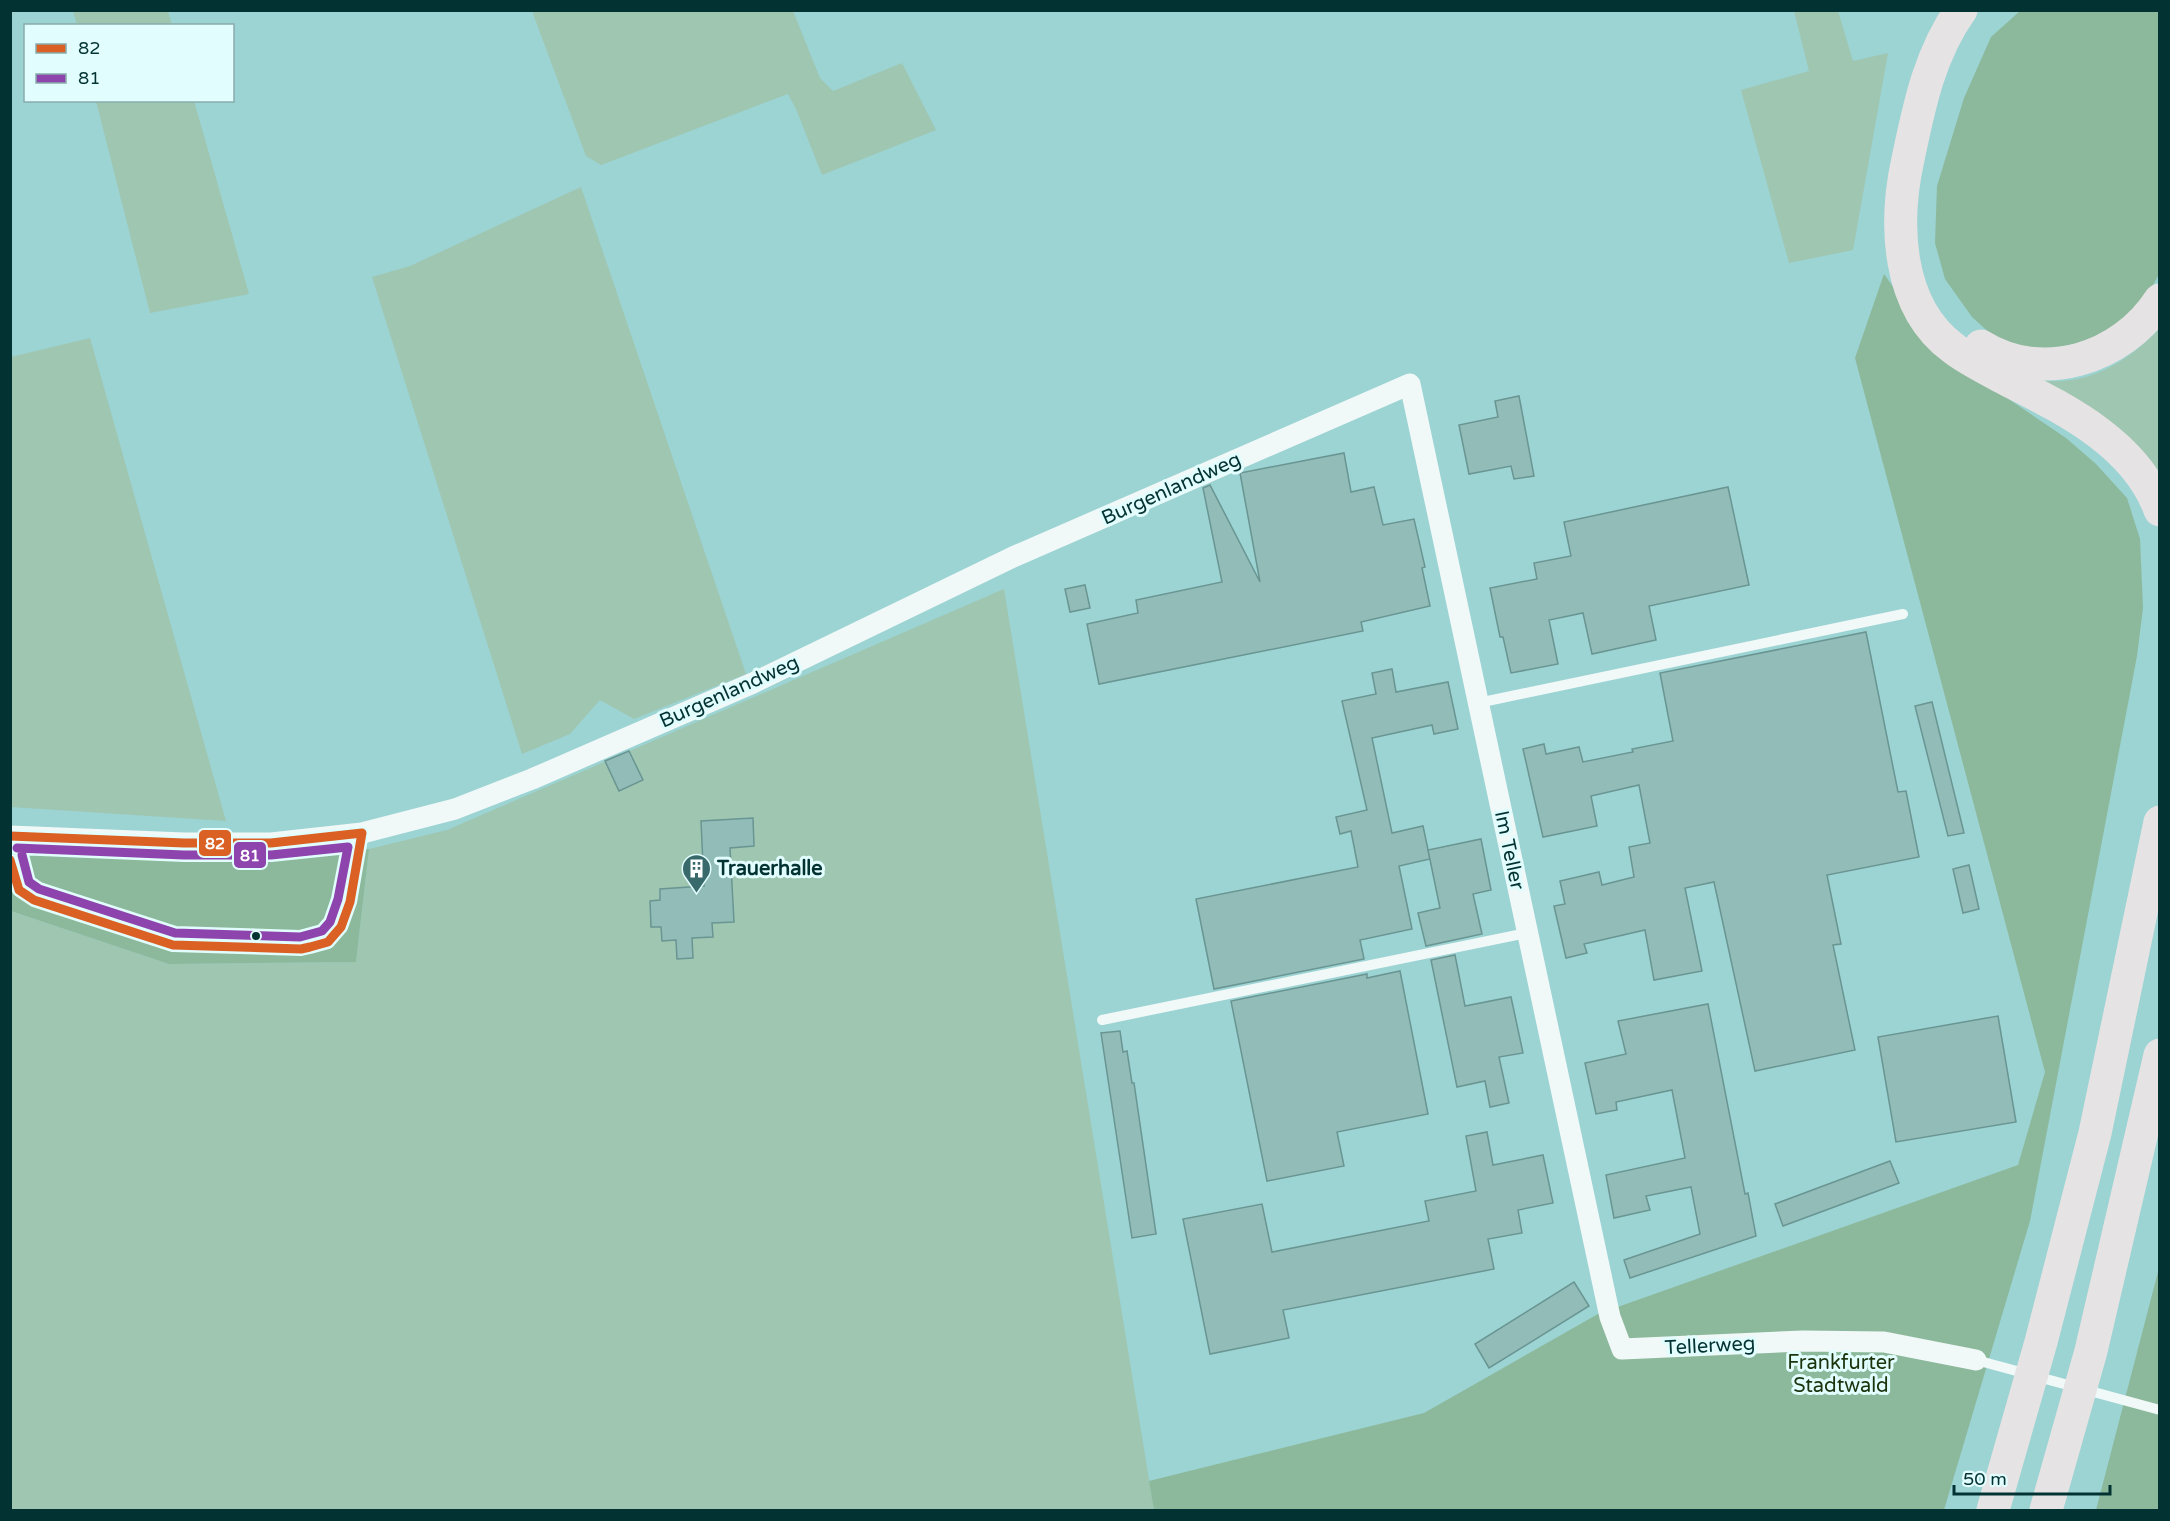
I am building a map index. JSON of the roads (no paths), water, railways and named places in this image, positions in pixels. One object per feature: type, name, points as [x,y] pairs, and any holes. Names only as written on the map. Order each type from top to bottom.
[{"type":"highway","points":[[1961,10],[1941,43],[1930,69],[1903,181],[1900,200],[1900,234],[1909,282],[1935,331],[1952,348],[2095,430],[2134,467],[2160,510]]},
{"type":"highway","points":[[1976,10],[1963,30],[1944,73],[1930,117],[1917,183],[1913,238],[1923,278],[1931,296],[1958,328],[1989,350],[2010,359],[2052,364],[2075,362],[2109,348],[2130,334],[2147,318],[2160,300]]},
{"type":"highway","points":[[1993,1510],[2041,1342],[2094,1133],[2160,822]]},
{"type":"highway","points":[[2046,1510],[2091,1351],[2160,1055]]},
{"type":"street","name":"Im Teller","points":[[1410,384],[1610,1317]]},
{"type":"street","name":"Burgenlandweg","points":[[10,836],[184,843],[271,843],[362,833],[455,809],[532,779],[753,683],[1013,557],[1410,384]]},
{"type":"street","name":"Tellerweg","points":[[1610,1317],[1622,1349],[1803,1341],[1884,1342],[1976,1360]]},
{"type":"lane","points":[[1478,704],[1903,615]]},
{"type":"lane","points":[[10,858],[20,890],[34,900],[173,945],[301,949],[319,945],[335,937],[346,915],[362,833]]},
{"type":"lane","points":[[1102,1020],[1527,933]]},
{"type":"lane","points":[[1976,1360],[2160,1410]]},
{"type":"place","name":"Trauerhalle","points":[[696,894]]},
{"type":"park label","name":"Frankfurter Stadtwald","points":[[1841,1374]]}]
